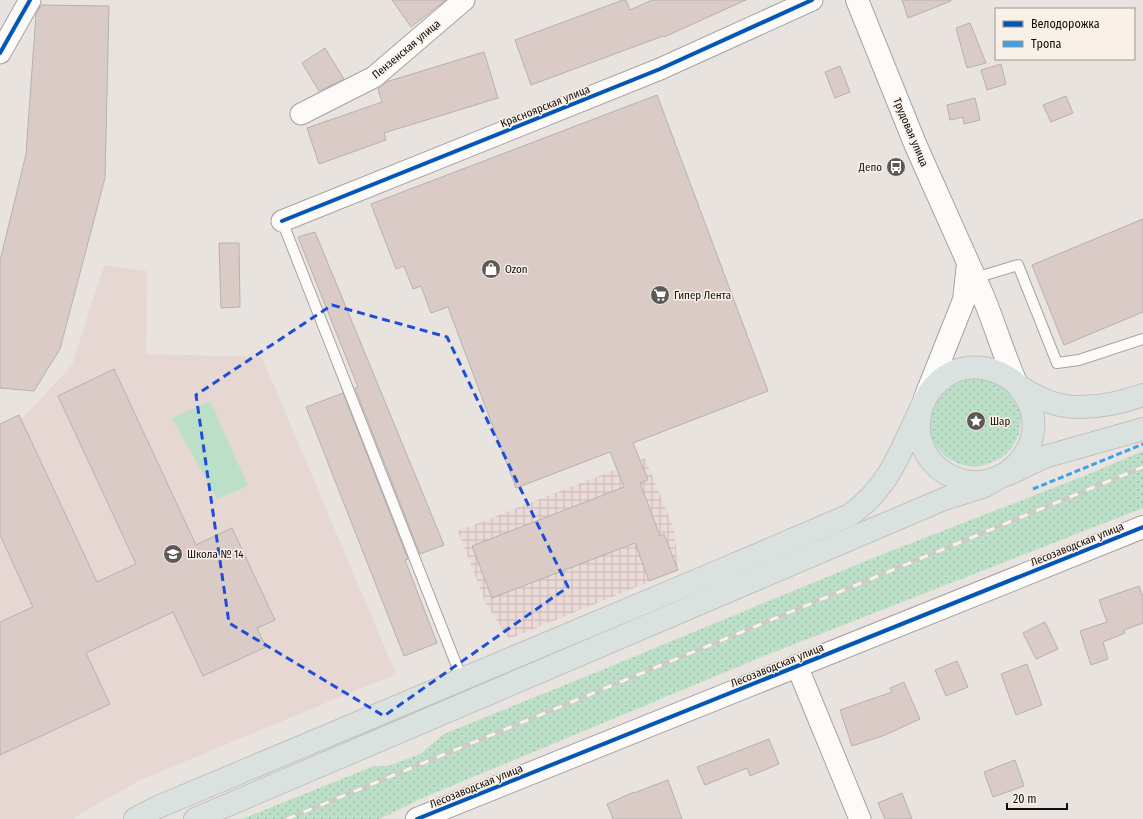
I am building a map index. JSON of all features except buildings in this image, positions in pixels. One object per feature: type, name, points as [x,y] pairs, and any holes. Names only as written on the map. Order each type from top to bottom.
[{"type":"main road","points":[[135,819],[166,804],[850,515],[861,507],[884,482],[898,458],[928,393],[935,384],[954,371],[976,367],[988,368],[1009,377],[1026,396],[1031,408],[1033,422],[1032,436],[1028,448],[1021,460],[1012,470],[985,486],[944,499],[195,819]]},
{"type":"main road","points":[[1017,385],[1031,394],[1051,402],[1078,407],[1098,406],[1122,402],[1143,395]]},
{"type":"main road","points":[[923,404],[919,422],[921,440],[925,452],[937,466],[952,477],[964,481],[982,481],[1000,477],[1044,457],[1143,430]]},
{"type":"street","points":[[0,53],[30,0]]},
{"type":"street","name":"Пензенская улица","points":[[301,114],[374,77],[464,0]]},
{"type":"street","name":"Красноярская улица","points":[[282,221],[660,69],[812,0]]},
{"type":"street","name":"Трудовая улица","points":[[857,0],[916,146],[992,319],[1007,364],[1017,385]]},
{"type":"street","points":[[923,404],[964,300],[971,271]]},
{"type":"street","name":"Лесозаводская улица","points":[[417,819],[1143,527]]},
{"type":"street","points":[[798,666],[860,819]]},
{"type":"lane","points":[[282,221],[462,679]]},
{"type":"lane","points":[[971,271],[1018,266],[1057,362],[1079,360],[1143,339]]},
{"type":"highlighted area","points":[[332,305],[447,337],[568,587],[384,716],[229,623],[196,395]]},
{"type":"shaded area","name":"Школа № 14","points":[[104,265],[147,271],[146,354],[262,357],[396,674],[140,780],[72,819],[0,819],[0,435],[21,420],[72,365]]},
{"type":"shaded area","points":[[645,458],[674,529],[678,570],[509,639],[486,604],[458,531]]},
{"type":"green space","points":[[982,374],[1009,389],[1018,403],[1021,418],[1019,434],[1012,448],[1001,458],[988,464],[974,467],[959,464],[946,457],[936,446],[929,433],[931,404],[951,380]]},
{"type":"green space","points":[[210,401],[248,486],[217,499],[172,418]]},
{"type":"green space","points":[[1143,451],[1143,508],[754,660],[420,799],[380,819],[242,819],[374,766],[388,766],[420,754],[444,734],[873,558],[1084,476]]},
{"type":"railway","points":[[287,819],[1143,467]]},
{"type":"marked path","points":[[1033,489],[1143,444]]},
{"type":"cycle path","points":[[0,53],[30,0]]},
{"type":"cycle path","points":[[282,221],[660,69],[812,0]]},
{"type":"cycle path","points":[[417,819],[1143,527]]},
{"type":"place","name":"Депо","points":[[896,167]]},
{"type":"place","name":"Ozon","points":[[491,269]]},
{"type":"place","name":"Гипер Лента","points":[[660,295]]},
{"type":"place","name":"Шар","points":[[976,421]]},
{"type":"place","name":"Школа № 14","points":[[173,554]]}]
